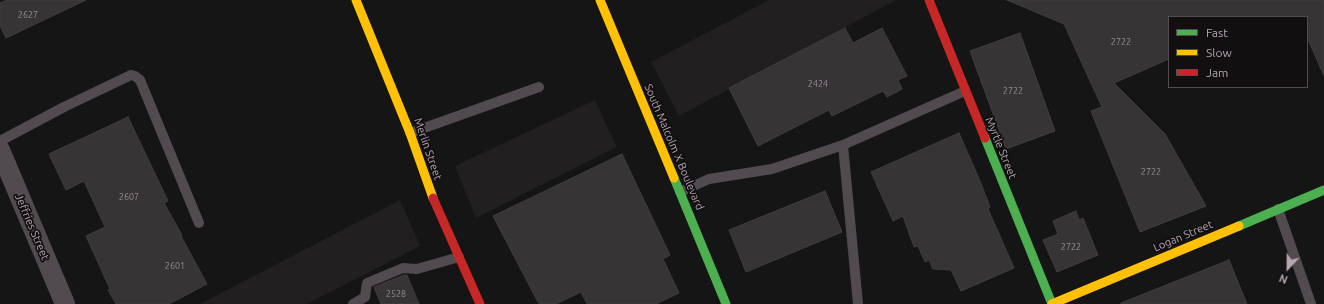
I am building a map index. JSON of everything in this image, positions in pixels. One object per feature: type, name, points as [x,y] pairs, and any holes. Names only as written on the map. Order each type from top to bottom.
[{"type":"street","name":"Merlin Street","points":[[356,0],[410,133],[434,204],[460,257],[480,304]]},
{"type":"street","name":"South Malcolm X Boulevard","points":[[600,0],[726,304]]},
{"type":"street","name":"Myrtle Street","points":[[929,0],[1052,304]]},
{"type":"street","name":"Jeffries Street","points":[[1,153],[65,304]]},
{"type":"street","name":"Logan Street","points":[[1052,304],[1324,190]]},
{"type":"lane","points":[[1,153],[64,106],[131,75],[135,76],[140,80],[199,223]]},
{"type":"lane","points":[[410,133],[539,87]]},
{"type":"lane","points":[[680,192],[709,179],[772,169],[843,145],[965,91]]},
{"type":"lane","points":[[843,145],[858,304]]},
{"type":"lane","points":[[1278,209],[1311,304]]},
{"type":"lane","points":[[352,304],[365,297],[367,284],[374,280],[403,268],[417,269],[460,257]]},
{"type":"shaded area","points":[[769,0],[896,0],[679,116],[651,62]]},
{"type":"shaded area","points":[[595,100],[617,147],[476,218],[455,166]]},
{"type":"shaded area","points":[[400,200],[420,246],[307,304],[200,304]]},
{"type":"building","points":[[7,0],[86,0],[6,38],[0,26],[0,3]]},
{"type":"building","points":[[1007,0],[1324,0],[1324,76],[1308,39],[1308,16],[1168,16],[1168,59],[1114,83],[1165,134],[1206,206],[1140,232],[1091,111],[1102,107],[1064,24]]},
{"type":"building","points":[[845,28],[853,43],[882,28],[907,76],[898,80],[902,89],[887,97],[883,91],[832,116],[829,110],[758,146],[729,88]]},
{"type":"building","points":[[1020,33],[1055,131],[1006,149],[970,51]]},
{"type":"building","points":[[128,117],[168,201],[164,203],[207,284],[169,304],[116,304],[108,290],[110,289],[86,236],[105,227],[84,181],[66,190],[49,154]]},
{"type":"building","points":[[959,133],[990,207],[988,209],[1014,268],[961,291],[951,270],[933,269],[929,260],[925,262],[918,246],[914,247],[903,216],[893,221],[871,172]]},
{"type":"building","points":[[622,154],[670,255],[663,259],[679,293],[656,304],[587,304],[581,292],[556,304],[539,304],[493,216]]},
{"type":"building","points":[[825,191],[842,232],[746,272],[729,230]]},
{"type":"building","points":[[1076,211],[1079,220],[1083,218],[1098,255],[1057,272],[1043,240],[1058,234],[1053,221]]},
{"type":"building","points":[[1229,260],[1247,304],[1121,304],[1121,303]]},
{"type":"building","points":[[407,275],[419,304],[381,304],[374,287]]},
{"type":"traffic: fast","points":[[985,138],[1052,304]]},
{"type":"traffic: fast","points":[[674,178],[726,304]]},
{"type":"traffic: fast","points":[[1239,226],[1324,190]]},
{"type":"traffic: slow","points":[[356,0],[410,133],[433,198]]},
{"type":"traffic: slow","points":[[600,0],[674,178]]},
{"type":"traffic: slow","points":[[1052,304],[1239,226]]},
{"type":"traffic: jam","points":[[929,0],[985,138]]},
{"type":"traffic: jam","points":[[433,198],[480,304]]}]
